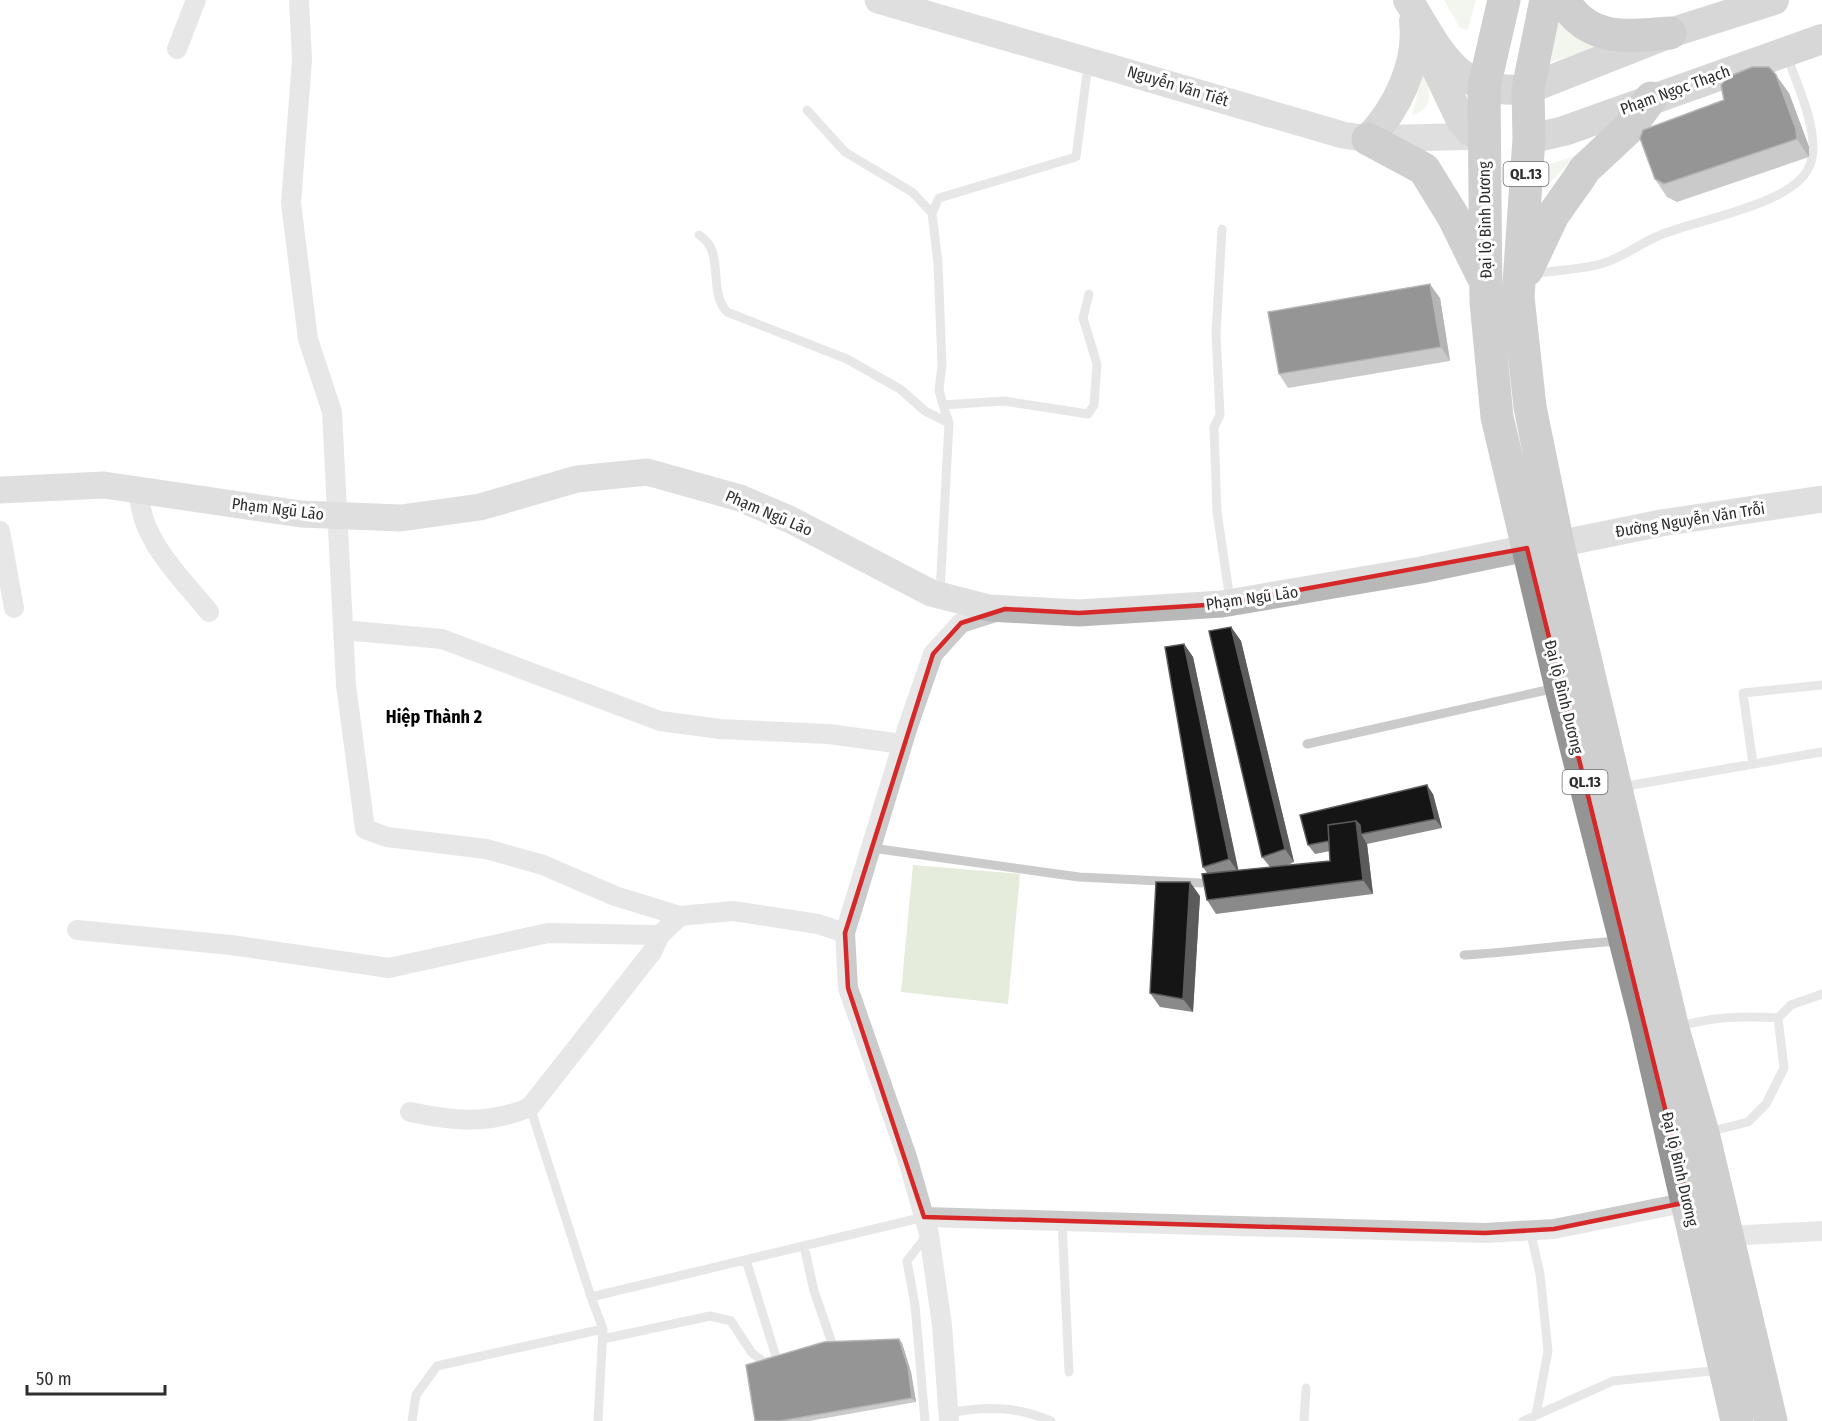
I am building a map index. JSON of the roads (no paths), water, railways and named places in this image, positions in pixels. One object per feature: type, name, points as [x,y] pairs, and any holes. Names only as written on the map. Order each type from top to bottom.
[{"type":"highway","name":"Đại lộ Bình Dương","points":[[1504,0],[1478,111],[1485,282],[1497,417],[1542,546],[1616,788],[1673,1029],[1703,1133],[1725,1236],[1771,1421]]},
{"type":"highway","name":"Đại lộ Bình Dương","points":[[1546,0],[1528,89],[1529,139],[1522,286],[1542,546],[1561,687],[1688,1202],[1723,1370],[1737,1421]]},
{"type":"highway","points":[[1563,0],[1580,22],[1605,33],[1627,36],[1671,33]]},
{"type":"highway","points":[[1478,111],[1528,89]]},
{"type":"highway","points":[[1522,286],[1532,255],[1553,215],[1586,169],[1629,128],[1651,98]]},
{"type":"highway","points":[[1478,111],[1529,139]]},
{"type":"highway","points":[[1368,139],[1424,169],[1453,216],[1485,282]]},
{"type":"main road","points":[[1528,89],[1671,33],[1774,0]]},
{"type":"main road","points":[[1410,3],[1426,33],[1447,62],[1466,78],[1478,111]]},
{"type":"main road","points":[[1368,139],[1397,104],[1413,52],[1410,3]]},
{"type":"main road","name":"Phạm Ngọc Thạch","points":[[1529,139],[1564,131],[1651,98],[1822,39]]},
{"type":"street","points":[[177,49],[196,0]]},
{"type":"street","points":[[299,0],[302,60],[291,203],[308,339],[332,412],[346,685],[365,829],[387,837],[486,849],[543,865],[615,896],[680,916],[733,911],[818,924],[845,933]]},
{"type":"street","name":"Nguyễn Văn Tiết","points":[[878,0],[1089,59],[1343,135],[1368,139],[1478,111]]},
{"type":"street","name":"Phạm Ngũ Lão","points":[[0,490],[104,485],[301,514],[401,518],[480,507],[577,479],[647,472],[740,498],[791,520],[940,595],[989,608],[1078,613],[1231,602],[1421,570],[1542,546]]},
{"type":"street","points":[[139,490],[142,520],[174,570],[208,612]]},
{"type":"street","name":"Đường Nguyễn Văn Trỗi","points":[[1542,546],[1661,523],[1822,499]]},
{"type":"street","points":[[0,531],[14,608]]},
{"type":"street","points":[[949,1417],[942,1325],[927,1225],[907,1157],[848,988],[845,933],[902,744],[933,654],[961,623],[1005,609]]},
{"type":"street","points":[[343,630],[442,639],[660,721],[720,729],[830,734],[902,744]]},
{"type":"street","points":[[410,1112],[439,1118],[482,1120],[513,1115],[531,1107],[652,952],[660,935],[680,916]]},
{"type":"street","points":[[77,930],[231,945],[389,968],[548,933],[660,935]]},
{"type":"street","points":[[927,1225],[1062,1221],[1485,1233],[1554,1229],[1688,1202]]},
{"type":"street","points":[[1725,1236],[1822,1231]]},
{"type":"lane","points":[[1522,286],[1600,264],[1658,236],[1756,204],[1791,187],[1806,175],[1811,163],[1812,137],[1785,51]]},
{"type":"lane","points":[[940,595],[949,423],[939,390],[942,365],[938,263],[932,213],[939,198],[1076,157],[1089,59]]},
{"type":"lane","points":[[807,110],[845,152],[912,192],[932,213]]},
{"type":"lane","points":[[1222,229],[1216,334],[1220,414],[1214,427],[1216,512],[1231,602]]},
{"type":"lane","points":[[699,235],[706,240],[711,249],[716,270],[717,297],[727,312],[848,358],[900,389],[925,411],[949,423]]},
{"type":"lane","points":[[943,405],[1004,401],[1088,414],[1094,405],[1097,364],[1083,318],[1089,294]]},
{"type":"lane","points":[[1753,764],[1743,693],[1822,686]]},
{"type":"lane","points":[[1307,744],[1561,687]]},
{"type":"lane","points":[[1616,788],[1822,752]]},
{"type":"lane","points":[[872,848],[1079,877],[1201,884]]},
{"type":"lane","points":[[1464,955],[1565,944],[1625,941]]},
{"type":"lane","points":[[1673,1029],[1701,1020],[1740,1016],[1778,1018],[1791,1005],[1822,994]]},
{"type":"lane","points":[[1703,1133],[1748,1122],[1766,1104],[1784,1068],[1778,1018]]},
{"type":"lane","points":[[531,1107],[603,1334],[598,1421]]},
{"type":"lane","points":[[1062,1221],[1069,1372]]},
{"type":"lane","points":[[591,1297],[804,1246],[927,1225]]},
{"type":"lane","points":[[924,1421],[915,1305],[907,1261],[927,1225]]},
{"type":"lane","points":[[1530,1230],[1540,1274],[1548,1351],[1538,1413],[1530,1421]]},
{"type":"lane","points":[[804,1246],[814,1291],[832,1343],[826,1349],[814,1353]]},
{"type":"lane","points":[[412,1421],[416,1395],[437,1366],[710,1316],[731,1321],[752,1353],[764,1362],[781,1360],[746,1260]]},
{"type":"lane","points":[[1523,1421],[1613,1381],[1723,1370]]},
{"type":"lane","points":[[1304,1421],[1306,1388]]},
{"type":"lane","points":[[949,1417],[981,1407],[1027,1410],[1051,1421]]},
{"type":"district","name":"Hiệp Thành 2","points":[[434,717]]}]
